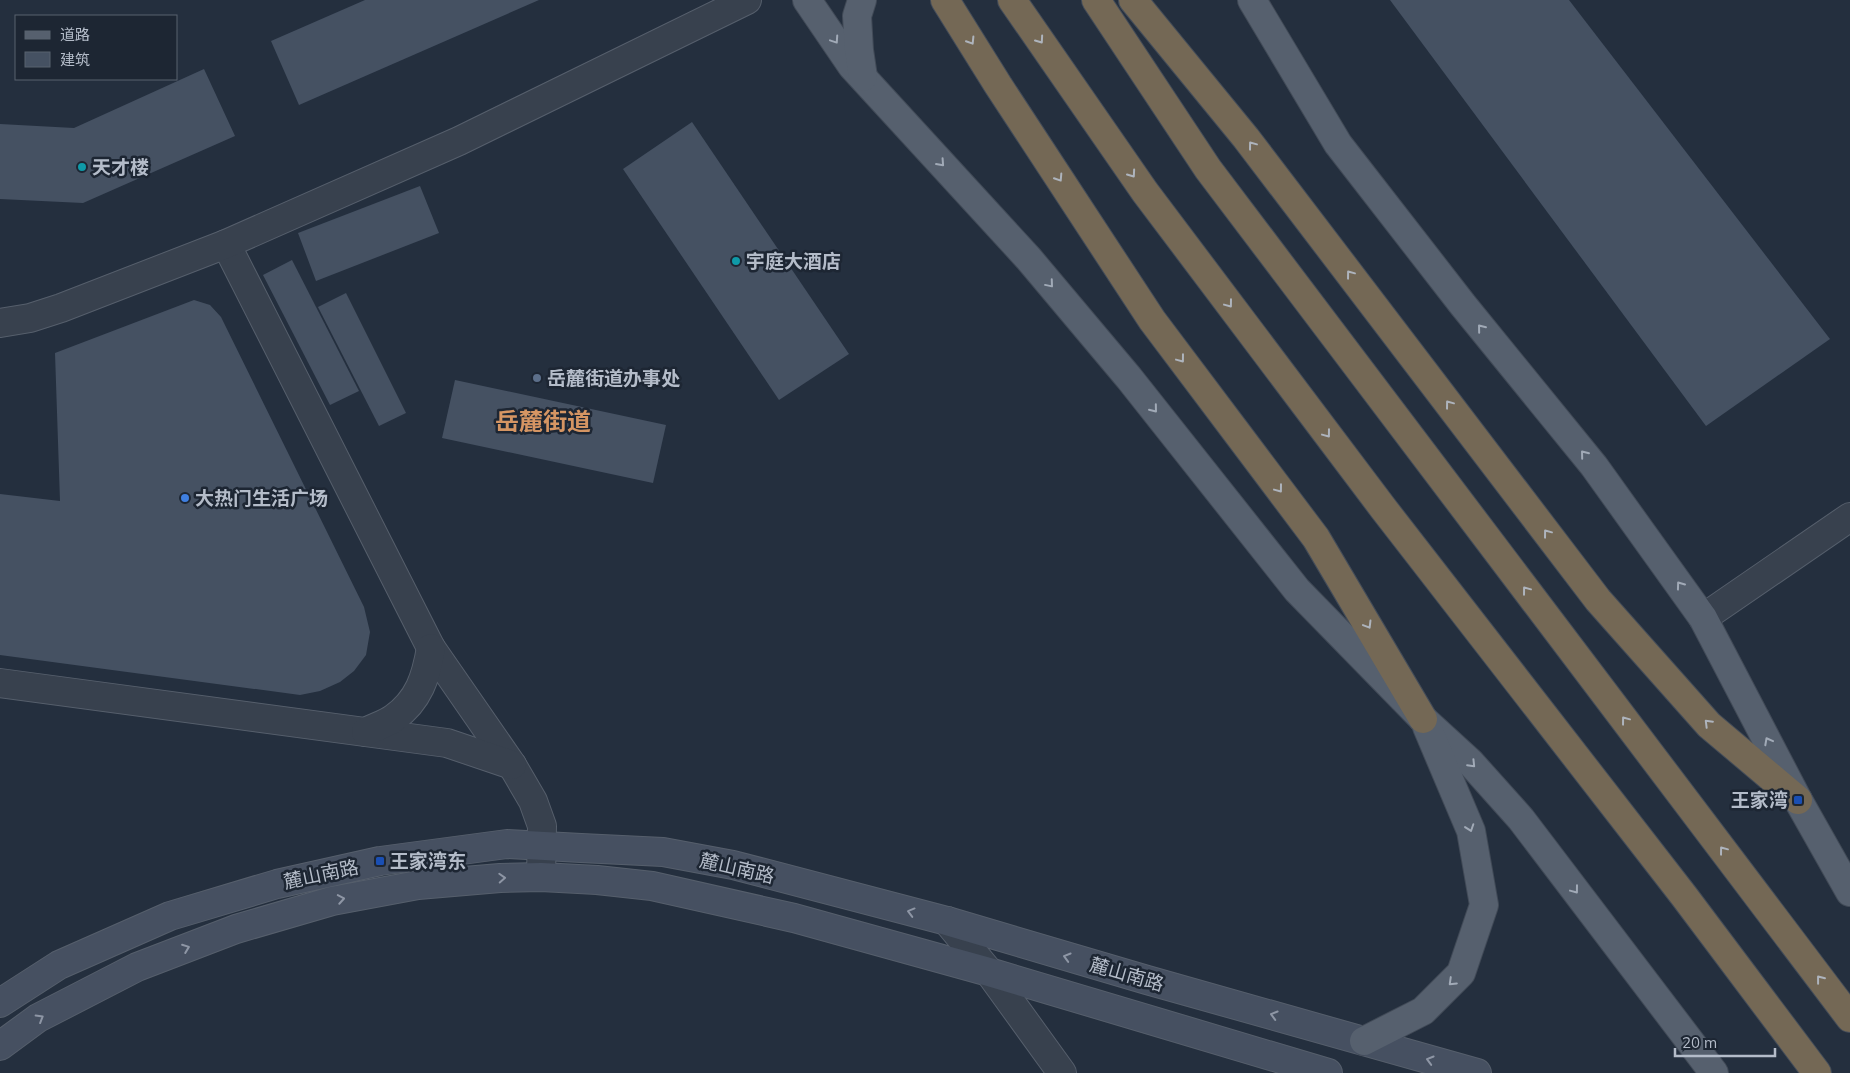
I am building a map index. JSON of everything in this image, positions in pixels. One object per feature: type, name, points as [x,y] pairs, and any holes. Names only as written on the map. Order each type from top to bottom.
[{"type":"highway","points":[[945,0],[1152,320],[1316,538],[1424,719]]},
{"type":"highway","points":[[1012,0],[1145,192],[1382,508],[1684,896],[1817,1073]]},
{"type":"highway","points":[[1096,0],[1208,169],[1850,1018]]},
{"type":"highway","points":[[1133,0],[1246,138],[1598,600],[1709,725],[1798,800]]},
{"type":"main road","points":[[808,0],[852,66],[1029,259],[1129,378],[1297,590],[1424,719],[1470,762],[1521,819],[1714,1073]]},
{"type":"main road","points":[[862,0],[857,16],[863,78]]},
{"type":"main road","points":[[1252,0],[1338,144],[1463,306],[1594,466],[1703,618],[1798,800],[1850,892]]},
{"type":"main road","points":[[1364,1041],[1423,1011],[1461,974],[1484,905],[1471,831],[1424,719]]},
{"type":"main road","points":[[1798,800],[1850,852]]},
{"type":"main road","name":"麓山南路","points":[[0,1003],[59,965],[170,916],[277,884],[380,861],[507,844],[663,852],[733,865],[947,921],[1147,980],[1477,1073]]},
{"type":"main road","name":"麓山南路","points":[[0,1046],[38,1018],[136,967],[236,929],[332,901],[418,885],[500,878],[541,877],[597,880],[652,886],[794,918],[989,972],[1328,1073]]},
{"type":"street","points":[[0,323],[30,318],[61,308],[226,244],[459,141],[747,0]]},
{"type":"street","points":[[226,244],[431,648],[512,765],[533,800],[542,826],[541,877]]},
{"type":"street","points":[[1703,618],[1850,517]]},
{"type":"street","points":[[366,732],[394,718],[415,698],[426,674],[431,648]]},
{"type":"street","points":[[0,683],[447,743],[512,765]]},
{"type":"street","points":[[947,921],[989,972],[1062,1073]]},
{"type":"building","points":[[365,0],[539,0],[299,105],[271,41]]},
{"type":"building","points":[[1390,0],[1569,0],[1830,339],[1706,426]]},
{"type":"building","name":"天才楼","points":[[204,69],[235,136],[83,203],[0,199],[0,124],[74,128]]},
{"type":"building","name":"宇庭大酒店","points":[[692,122],[849,354],[779,400],[623,169]]},
{"type":"building","points":[[420,186],[439,233],[316,281],[298,233]]},
{"type":"building","points":[[292,260],[359,391],[330,405],[263,275]]},
{"type":"building","points":[[346,293],[406,413],[379,426],[318,307]]},
{"type":"building","name":"大热门生活广场","points":[[194,300],[210,305],[221,317],[364,607],[370,632],[366,655],[354,671],[340,682],[320,691],[300,695],[0,655],[0,494],[60,501],[55,353]]},
{"type":"building","points":[[455,380],[666,425],[653,483],[442,438]]},
{"type":"place","name":"天才楼","points":[[82,167]]},
{"type":"place","name":"宇庭大酒店","points":[[736,261]]},
{"type":"place","name":"岳麓街道办事处","points":[[537,378]]},
{"type":"place","name":"大热门生活广场","points":[[185,498]]},
{"type":"place","name":"王家湾","points":[[1798,800]]},
{"type":"place","name":"王家湾东","points":[[380,861]]},
{"type":"district","name":"岳麓街道","points":[[543,422]]}]
